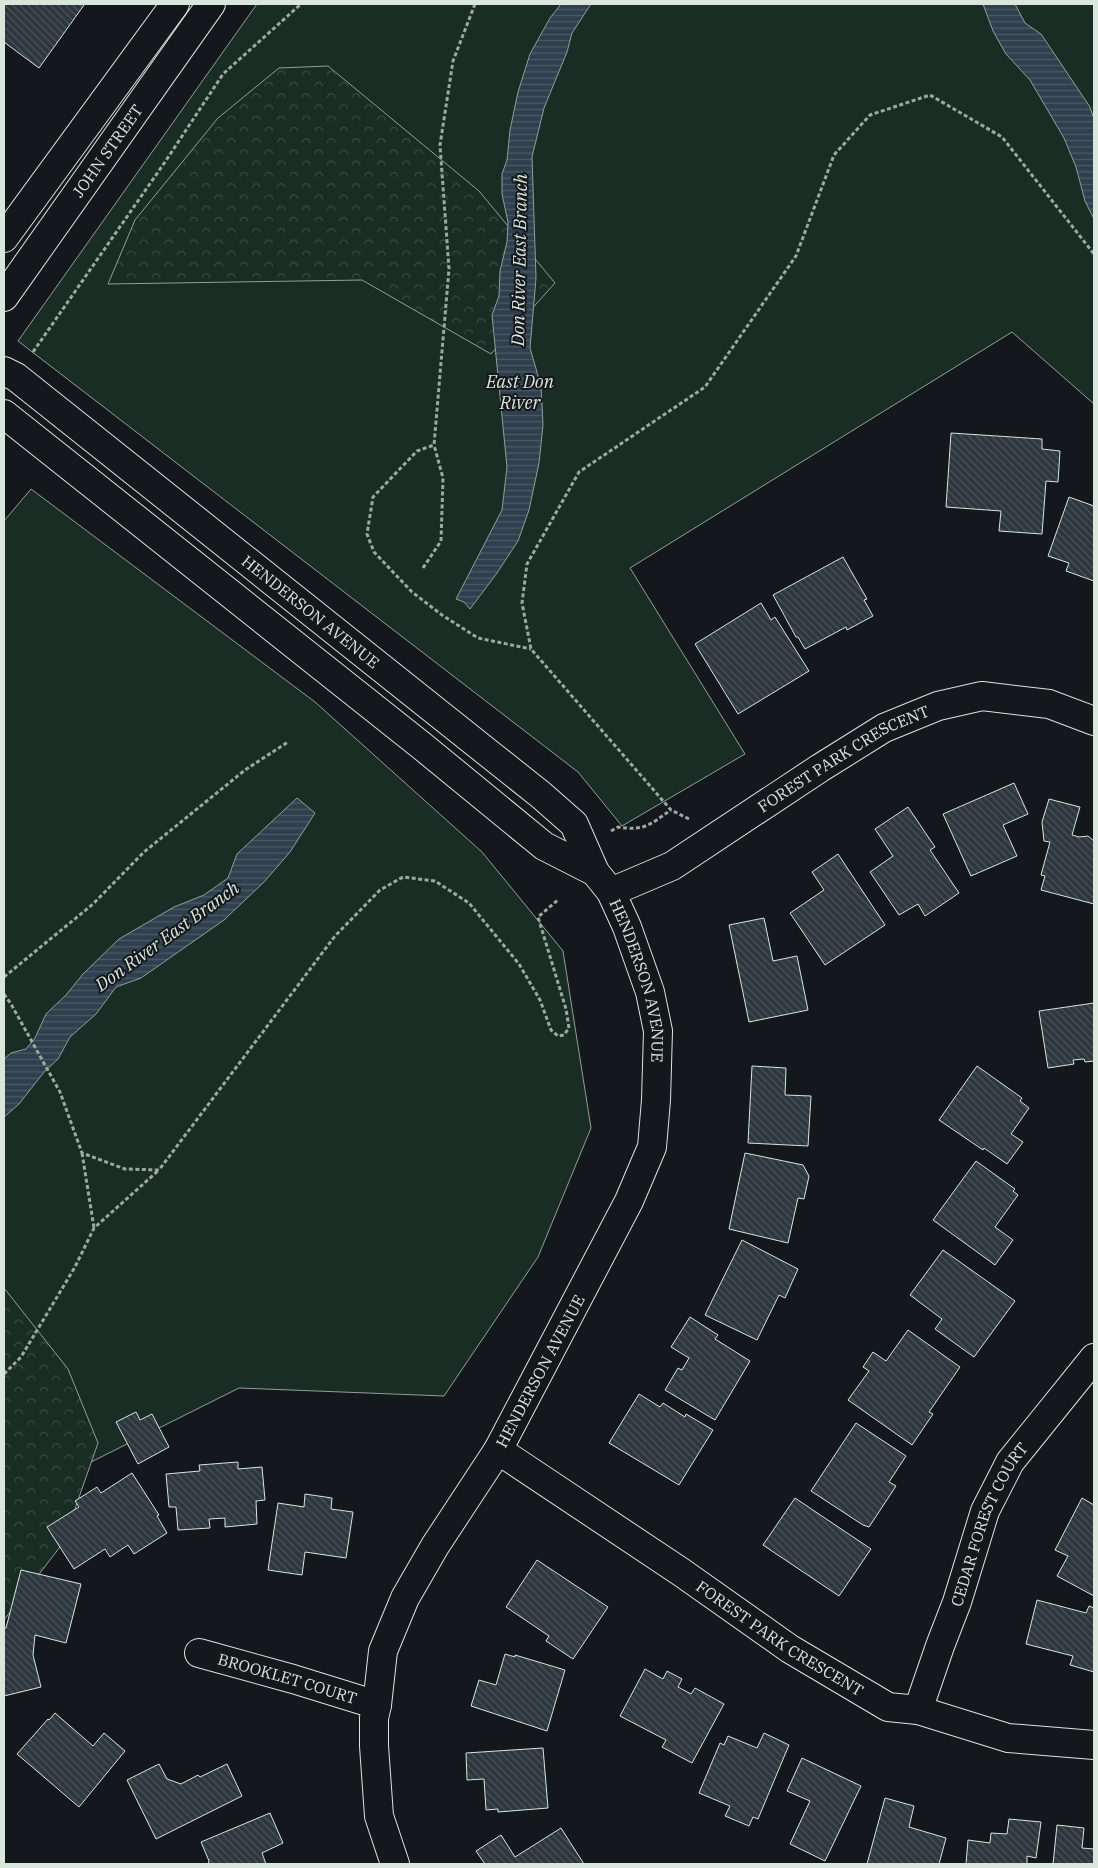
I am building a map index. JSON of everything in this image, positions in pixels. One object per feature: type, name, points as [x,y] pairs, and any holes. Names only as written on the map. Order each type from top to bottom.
[{"type":"street","name":"JOHN STREET","points":[[4,238],[175,4]]},
{"type":"street","name":"JOHN STREET","points":[[4,297],[211,4]]},
{"type":"street","name":"HENDERSON AVENUE","points":[[4,371],[16,377],[541,795],[574,824],[627,927],[650,992],[658,1031],[656,1100],[652,1147],[629,1201],[498,1450],[434,1546],[405,1598],[383,1651],[374,1718],[379,1816],[395,1864]]},
{"type":"street","points":[[4,414],[422,746],[544,846],[603,882]]},
{"type":"street","name":"FOREST PARK CRESCENT","points":[[603,882],[672,866],[884,728],[938,706],[982,696],[1049,704],[1094,721]]},
{"type":"street","name":"CEDAR FOREST COURT","points":[[918,1710],[957,1602],[989,1503],[1010,1462],[1094,1358]]},
{"type":"street","name":"FOREST PARK CRESCENT","points":[[498,1450],[681,1572],[790,1649],[888,1706],[918,1710],[1008,1738],[1094,1745]]},
{"type":"street","name":"BROOKLET COURT","points":[[199,1654],[293,1679],[377,1705]]},
{"type":"path","points":[[30,355],[165,162],[223,74],[302,4]]},
{"type":"path","points":[[423,568],[441,541],[443,478],[434,445],[449,269],[440,145],[453,61],[475,4]]},
{"type":"path","points":[[692,821],[671,810],[531,649],[522,603],[527,564],[557,507],[579,472],[705,387],[796,256],[834,155],[870,115],[930,95],[1002,137],[1094,254]]},
{"type":"path","points":[[434,445],[417,450],[373,497],[367,534],[374,552],[412,592],[442,615],[478,638],[531,649]]},
{"type":"path","points":[[4,977],[93,904],[144,852],[244,770],[288,742]]},
{"type":"path","points":[[611,831],[618,827],[635,830],[647,826],[671,810]]},
{"type":"path","points":[[4,1374],[21,1357],[75,1267],[94,1228],[159,1170],[335,936],[380,890],[403,878],[435,881],[469,903],[519,964],[540,1000],[551,1030],[558,1036],[564,1035],[569,1028],[566,1009],[538,917],[559,899]]},
{"type":"path","points":[[4,994],[60,1092],[82,1152],[94,1228]]},
{"type":"path","points":[[82,1152],[125,1169],[159,1170]]},
{"type":"green space","points":[[257,4],[1094,4],[1094,404],[1012,332],[630,568],[745,754],[622,826],[578,772],[18,341]]},
{"type":"green space","points":[[328,66],[479,191],[555,283],[491,354],[362,280],[108,284],[135,220],[218,118],[279,68]]},
{"type":"green space","points":[[31,489],[315,702],[482,852],[563,951],[591,1128],[538,1257],[444,1396],[239,1388],[29,1493],[4,1515],[4,521]]},
{"type":"green space","points":[[4,1288],[68,1369],[98,1443],[63,1543],[4,1620]]},
{"type":"water","name":"East Don River","points":[[561,4],[591,4],[572,33],[567,52],[544,108],[532,157],[536,278],[530,348],[541,386],[543,425],[539,463],[529,510],[518,541],[470,609],[464,602],[456,599],[502,510],[507,467],[492,315],[499,296],[500,271],[507,242],[508,222],[502,194],[502,174],[507,160],[510,130],[518,92],[530,54],[550,18]]},
{"type":"water","points":[[983,4],[1015,4],[1025,23],[1041,34],[1090,107],[1094,119],[1094,219],[1085,201],[1076,167],[1064,138],[1030,80],[1006,54],[993,31]]},
{"type":"water","name":"Don River East Branch","points":[[297,798],[315,813],[290,852],[264,882],[224,920],[141,978],[116,987],[96,1014],[70,1037],[58,1059],[44,1072],[19,1104],[4,1117],[4,1059],[11,1053],[26,1049],[35,1038],[46,1014],[119,939],[174,907],[204,895],[228,878],[237,854]]},
{"type":"building","points":[[4,4],[84,5],[39,68],[4,42]]},
{"type":"building","points":[[951,433],[1042,439],[1042,449],[1060,451],[1058,482],[1046,481],[1042,534],[999,531],[1001,511],[946,507]]},
{"type":"building","points":[[1069,497],[1094,506],[1094,581],[1066,571],[1069,563],[1048,556]]},
{"type":"building","points":[[843,557],[867,599],[864,600],[873,616],[847,630],[846,627],[805,649],[798,637],[796,637],[773,595]]},
{"type":"building","points":[[761,603],[771,620],[775,617],[809,671],[738,714],[695,644]]},
{"type":"building","points":[[1014,783],[1028,814],[1003,825],[1017,856],[971,876],[943,814]]},
{"type":"building","points":[[1049,799],[1080,807],[1072,835],[1079,837],[1088,836],[1094,841],[1094,904],[1041,890],[1045,876],[1041,875],[1050,842],[1044,841],[1042,822]]},
{"type":"building","points":[[908,807],[935,847],[930,850],[959,893],[925,916],[918,904],[899,915],[870,872],[893,856],[875,829]]},
{"type":"building","points":[[838,854],[885,925],[825,965],[790,913],[824,890],[812,872]]},
{"type":"building","points":[[764,918],[773,961],[797,956],[808,1010],[749,1022],[729,925]]},
{"type":"building","points":[[1094,1003],[1094,1061],[1085,1062],[1084,1059],[1073,1060],[1074,1064],[1048,1068],[1039,1011]]},
{"type":"building","points":[[752,1066],[786,1068],[785,1095],[811,1096],[808,1146],[748,1143]]},
{"type":"building","points":[[977,1066],[1022,1098],[1020,1101],[1029,1108],[1011,1134],[1023,1142],[1007,1164],[939,1120]]},
{"type":"building","points":[[745,1153],[803,1165],[809,1176],[804,1199],[798,1198],[788,1243],[729,1229]]},
{"type":"building","points":[[976,1161],[1015,1189],[1013,1191],[1018,1195],[995,1227],[1013,1240],[995,1265],[933,1220]]},
{"type":"building","points":[[742,1240],[798,1269],[785,1298],[779,1295],[757,1340],[705,1315]]},
{"type":"building","points":[[943,1250],[1015,1301],[974,1357],[935,1329],[942,1319],[910,1295]]},
{"type":"building","points":[[690,1317],[718,1335],[715,1339],[750,1361],[715,1420],[665,1390],[678,1368],[682,1370],[689,1358],[671,1347]]},
{"type":"building","points":[[908,1330],[960,1367],[929,1412],[933,1414],[912,1445],[848,1400],[869,1371],[863,1367],[873,1352],[886,1361]]},
{"type":"building","points":[[639,1394],[660,1407],[663,1403],[685,1417],[686,1414],[713,1430],[679,1485],[609,1443]]},
{"type":"building","points":[[136,1412],[140,1420],[152,1414],[169,1447],[138,1464],[116,1422]]},
{"type":"building","points":[[856,1423],[906,1456],[889,1482],[896,1486],[869,1527],[811,1491]]},
{"type":"building","points":[[238,1462],[238,1469],[262,1467],[265,1500],[256,1501],[257,1524],[225,1527],[225,1518],[209,1519],[210,1528],[178,1530],[176,1507],[169,1507],[166,1474],[200,1471],[199,1465]]},
{"type":"building","points":[[132,1473],[159,1515],[157,1516],[167,1533],[134,1554],[128,1545],[110,1557],[105,1549],[74,1569],[47,1527],[79,1507],[75,1501],[97,1487],[101,1493]]},
{"type":"building","points":[[305,1494],[332,1498],[331,1509],[353,1512],[346,1558],[305,1552],[302,1575],[268,1570],[278,1503],[304,1507]]},
{"type":"building","points":[[795,1498],[871,1549],[839,1596],[763,1545]]},
{"type":"building","points":[[1082,1498],[1094,1505],[1094,1596],[1057,1576],[1068,1556],[1055,1550]]},
{"type":"building","points":[[537,1560],[608,1607],[573,1659],[546,1641],[549,1636],[506,1607]]},
{"type":"building","points":[[21,1570],[81,1584],[66,1643],[35,1635],[33,1655],[41,1687],[4,1696],[4,1628],[6,1628]]},
{"type":"building","points":[[1037,1600],[1086,1613],[1089,1606],[1094,1608],[1094,1672],[1070,1665],[1073,1656],[1026,1644]]},
{"type":"building","points":[[505,1654],[515,1657],[515,1655],[565,1670],[547,1731],[471,1706],[479,1680],[496,1685]]},
{"type":"building","points":[[645,1669],[663,1679],[667,1671],[682,1679],[678,1687],[691,1694],[695,1688],[724,1704],[692,1763],[662,1747],[666,1740],[620,1716]]},
{"type":"building","points":[[55,1713],[93,1746],[104,1733],[125,1751],[79,1807],[17,1754]]},
{"type":"building","points":[[764,1733],[789,1745],[758,1819],[753,1817],[749,1826],[725,1816],[730,1806],[699,1793],[720,1743],[724,1745],[728,1736],[757,1748]]},
{"type":"building","points":[[543,1748],[548,1808],[498,1812],[498,1809],[486,1810],[484,1779],[467,1780],[466,1753]]},
{"type":"building","points":[[802,1758],[861,1786],[825,1861],[790,1844],[810,1801],[787,1791]]},
{"type":"building","points":[[159,1764],[167,1779],[181,1784],[227,1764],[242,1796],[156,1839],[127,1780]]},
{"type":"building","points":[[885,1798],[914,1806],[909,1827],[946,1838],[939,1864],[867,1864]]},
{"type":"building","points":[[270,1813],[283,1843],[262,1853],[266,1864],[208,1864],[209,1861],[201,1842]]},
{"type":"building","points":[[1009,1819],[1041,1822],[1036,1858],[1027,1856],[1027,1864],[966,1864],[968,1840],[990,1843],[991,1833],[1007,1834]]},
{"type":"building","points":[[1057,1825],[1084,1828],[1082,1848],[1094,1849],[1094,1864],[1053,1864]]},
{"type":"building","points":[[561,1828],[584,1864],[485,1864],[476,1851],[501,1835],[515,1857]]}]
